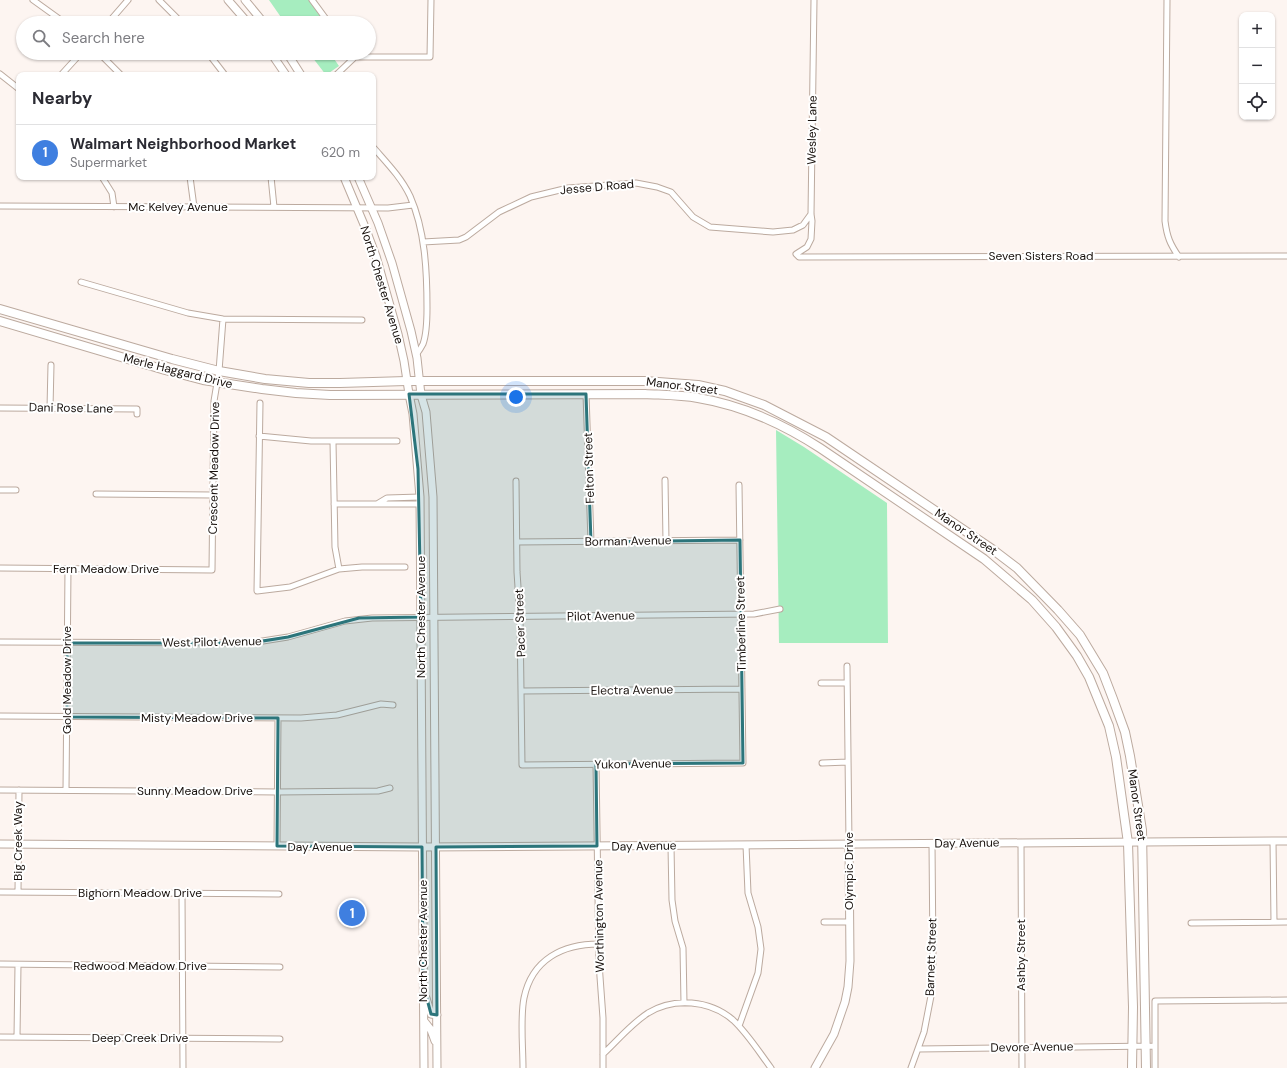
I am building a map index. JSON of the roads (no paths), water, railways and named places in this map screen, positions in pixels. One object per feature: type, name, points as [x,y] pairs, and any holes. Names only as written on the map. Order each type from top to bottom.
[{"type":"main road","points":[[228,0],[242,16]]},
{"type":"main road","points":[[246,0],[259,16]]},
{"type":"main road","points":[[275,60],[284,72]]},
{"type":"main road","points":[[291,60],[299,72]]},
{"type":"main road","name":"North Chester Avenue","points":[[345,180],[376,256],[392,307],[404,361],[408,394],[416,435],[420,501],[424,1068]]},
{"type":"main road","name":"North Chester Avenue","points":[[359,180],[392,263],[404,303],[416,355],[421,395],[426,412],[432,474],[437,1068]]},
{"type":"main road","name":"Merle Haggard Drive","points":[[0,309],[139,350],[218,371],[251,377],[310,383],[406,380]]},
{"type":"main road","name":"Merle Haggard Drive","points":[[0,321],[167,370],[217,383],[274,391],[313,394],[408,394]]},
{"type":"main road","name":"Manor Street","points":[[406,380],[646,381],[698,386],[725,391],[764,405],[826,437],[992,549],[1017,568],[1080,635],[1102,673],[1114,699],[1125,732],[1142,830],[1146,1068]]},
{"type":"main road","name":"Manor Street","points":[[408,394],[645,394],[697,398],[726,405],[759,416],[788,429],[820,448],[984,559],[1005,575],[1032,600],[1056,627],[1077,656],[1089,677],[1113,741],[1128,843],[1133,1007],[1132,1068]]},
{"type":"main road","name":"Day Avenue","points":[[0,844],[436,847],[1287,841]]},
{"type":"main road","name":"Olympic Drive","points":[[815,1068],[834,1034],[845,1002],[849,972],[849,844]]},
{"type":"main road","points":[[423,984],[430,1012],[431,1014],[437,1015]]},
{"type":"main road","points":[[424,1021],[431,1030],[437,1047]]},
{"type":"street","points":[[33,0],[55,16]]},
{"type":"street","points":[[114,16],[128,0]]},
{"type":"street","points":[[159,0],[175,16]]},
{"type":"street","points":[[312,0],[324,16]]},
{"type":"street","points":[[376,56],[430,57],[431,0]]},
{"type":"street","name":"Wesley Lane","points":[[796,254],[807,247],[811,239],[814,0]]},
{"type":"street","points":[[1167,0],[1165,222],[1166,234],[1170,244],[1180,257]]},
{"type":"street","points":[[64,72],[75,60]]},
{"type":"street","points":[[106,60],[118,72]]},
{"type":"street","points":[[213,60],[223,72]]},
{"type":"street","points":[[339,72],[350,60]]},
{"type":"street","points":[[0,74],[16,87]]},
{"type":"street","points":[[376,150],[397,175],[405,187],[418,218],[423,242],[426,274],[426,324],[423,345],[416,355]]},
{"type":"street","points":[[104,180],[112,193],[114,207]]},
{"type":"street","points":[[190,180],[194,207]]},
{"type":"street","points":[[271,180],[274,207]]},
{"type":"street","name":"Jesse D Road","points":[[423,242],[459,240],[466,237],[499,212],[531,197],[568,188],[636,183],[657,187],[671,192],[693,217],[710,228],[773,232],[793,230],[803,225],[811,214]]},
{"type":"street","points":[[357,207],[388,208],[413,205]]},
{"type":"street","name":"Mc Kelvey Avenue","points":[[0,206],[357,207]]},
{"type":"street","name":"Seven Sisters Road","points":[[796,254],[799,257],[1287,256]]},
{"type":"street","points":[[81,282],[188,313],[223,319],[362,320]]},
{"type":"street","name":"Crescent Meadow Drive","points":[[212,570],[214,401],[223,319]]},
{"type":"street","points":[[50,408],[51,365]]},
{"type":"street","name":"Felton Street","points":[[586,394],[591,542]]},
{"type":"street","points":[[260,403],[257,591],[290,587],[339,570],[362,567],[405,567]]},
{"type":"street","name":"Dani Rose Lane","points":[[0,408],[137,409],[137,414]]},
{"type":"street","points":[[259,436],[333,442],[397,441]]},
{"type":"street","points":[[333,442],[335,547],[339,570]]},
{"type":"street","points":[[665,480],[666,541]]},
{"type":"street","name":"Pacer Street","points":[[516,481],[522,691],[522,765]]},
{"type":"street","name":"Timberline Street","points":[[739,486],[743,763]]},
{"type":"street","points":[[0,490],[16,490]]},
{"type":"street","points":[[96,494],[213,495]]},
{"type":"street","points":[[334,504],[377,504],[386,498],[420,501]]},
{"type":"street","name":"Borman Avenue","points":[[517,542],[740,540]]},
{"type":"street","name":"Fern Meadow Drive","points":[[0,568],[212,570]]},
{"type":"street","name":"Gold Meadow Drive","points":[[66,790],[68,569]]},
{"type":"street","name":"Pilot Avenue","points":[[421,616],[754,614],[780,609]]},
{"type":"street","name":"West Pilot Avenue","points":[[0,642],[250,643],[288,637],[352,619],[421,616]]},
{"type":"street","name":"Olympic Drive","points":[[847,666],[849,844]]},
{"type":"street","points":[[821,683],[847,683]]},
{"type":"street","name":"Electra Avenue","points":[[522,691],[742,689]]},
{"type":"street","name":"Misty Meadow Drive","points":[[0,716],[319,717],[356,711],[381,704],[393,705]]},
{"type":"street","points":[[277,846],[278,718]]},
{"type":"street","points":[[822,763],[848,762]]},
{"type":"street","name":"Yukon Avenue","points":[[522,765],[743,763]]},
{"type":"street","name":"Worthington Avenue","points":[[596,764],[603,1068]]},
{"type":"street","name":"Sunny Meadow Drive","points":[[0,790],[277,792],[378,791],[390,788]]},
{"type":"street","name":"Big Creek Way","points":[[18,892],[19,790]]},
{"type":"street","points":[[1274,841],[1274,922]]},
{"type":"street","name":"Barnett Street","points":[[911,1068],[928,1014],[932,978],[932,843]]},
{"type":"street","name":"Ashby Street","points":[[1021,843],[1022,1068]]},
{"type":"street","points":[[739,1026],[758,973],[761,949],[758,927],[748,893],[746,845]]},
{"type":"street","points":[[671,846],[673,910],[683,948],[684,1003]]},
{"type":"street","name":"Bighorn Meadow Drive","points":[[0,892],[279,894]]},
{"type":"street","points":[[182,894],[183,1068]]},
{"type":"street","points":[[824,922],[849,922]]},
{"type":"street","points":[[1192,923],[1287,922]]},
{"type":"street","points":[[523,1068],[523,1006],[527,987],[532,978],[543,963],[558,952],[577,945],[599,944]]},
{"type":"street","name":"Redwood Meadow Drive","points":[[0,964],[280,967]]},
{"type":"street","points":[[17,1037],[18,965]]},
{"type":"street","points":[[1155,1068],[1154,1001],[1287,1000]]},
{"type":"street","points":[[603,1054],[649,1013],[668,1005],[694,1003],[713,1008],[728,1016],[739,1026],[771,1068]]},
{"type":"street","name":"Deep Creek Drive","points":[[0,1037],[280,1039]]},
{"type":"street","name":"Devore Avenue","points":[[918,1049],[1155,1046]]},
{"type":"place","name":"Walmart Neighborhood Market","points":[[352,913]]}]
